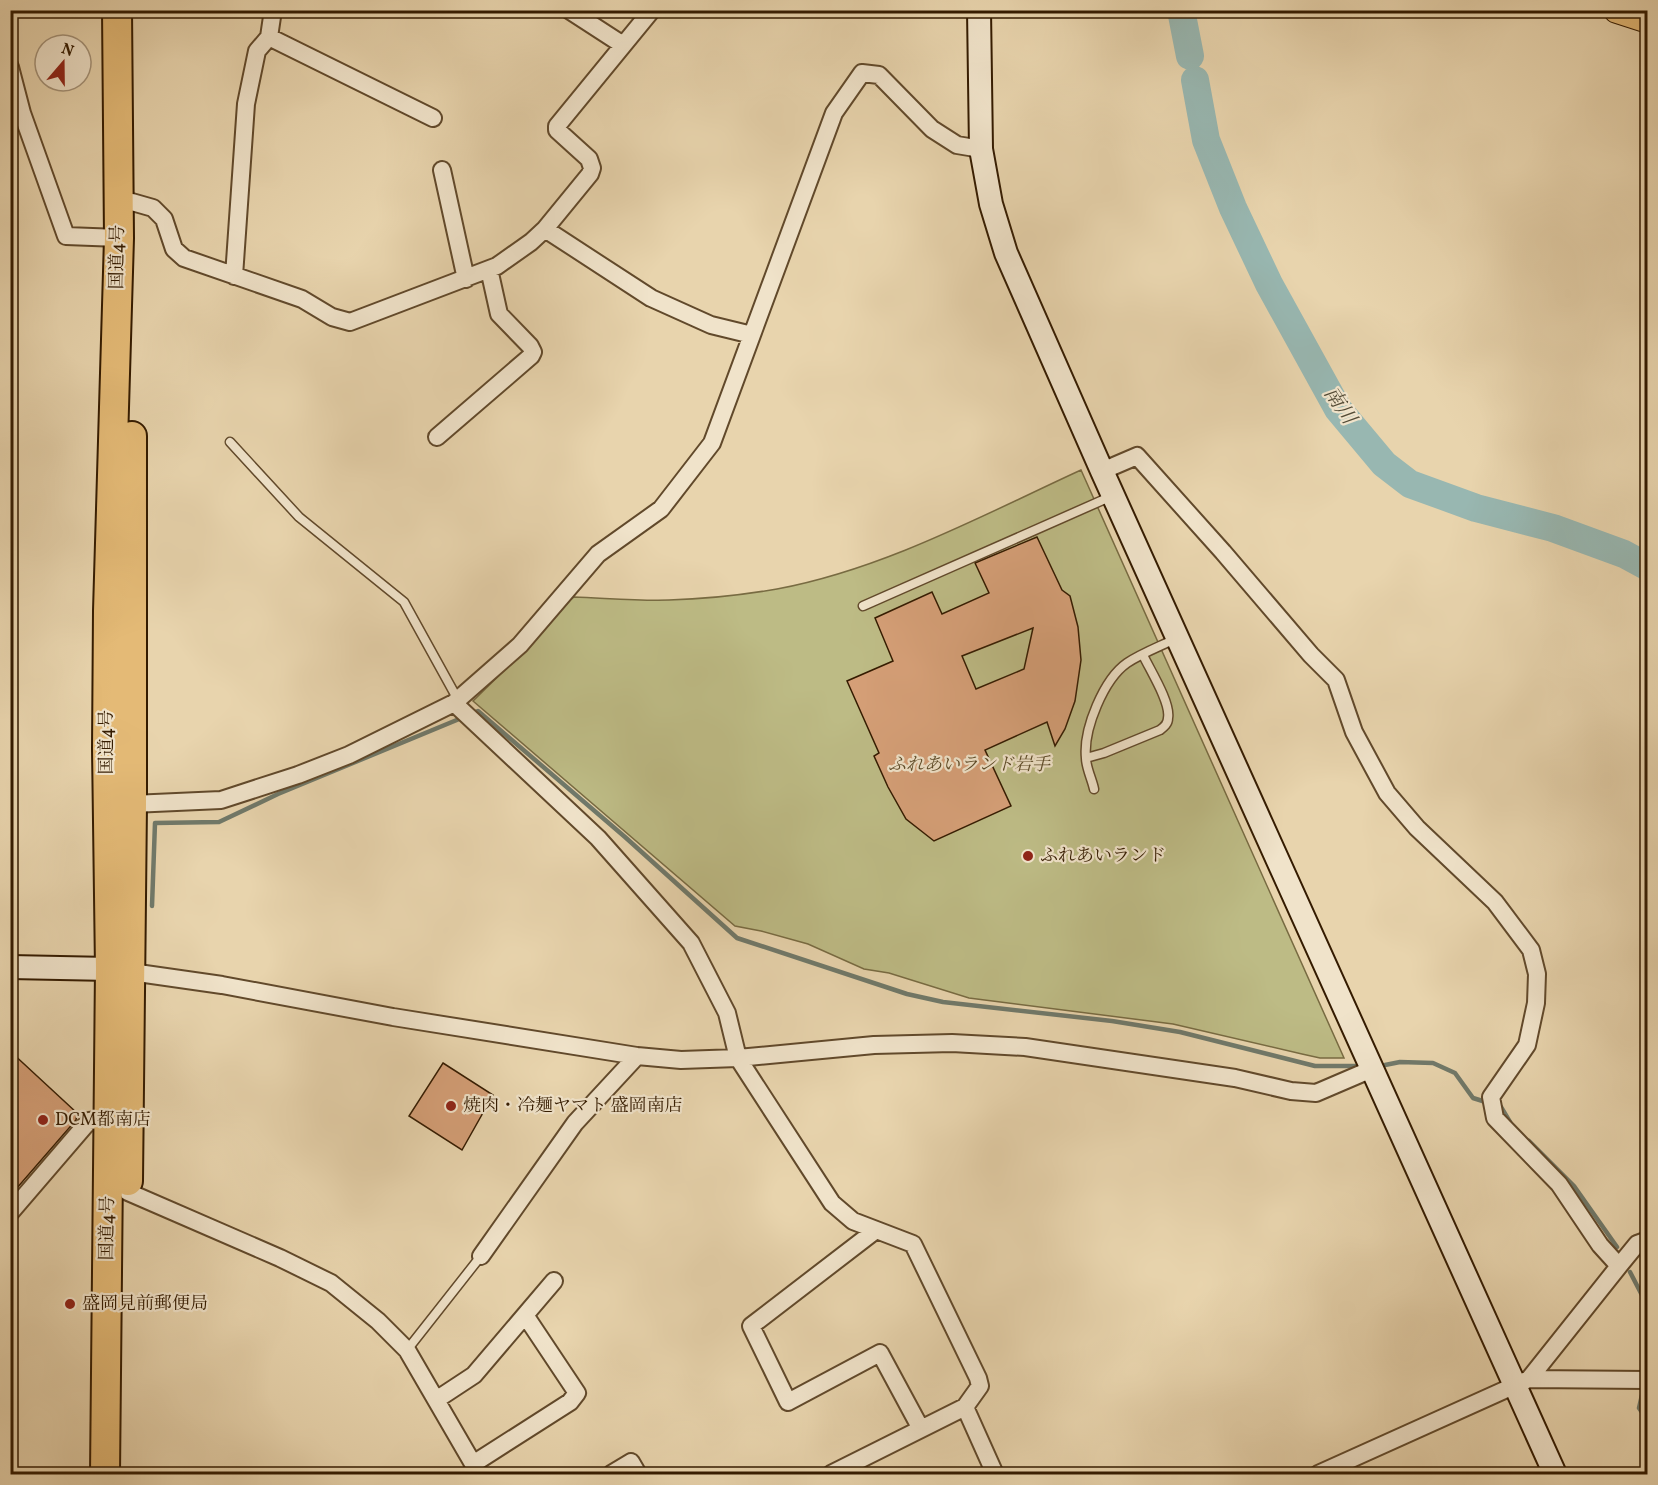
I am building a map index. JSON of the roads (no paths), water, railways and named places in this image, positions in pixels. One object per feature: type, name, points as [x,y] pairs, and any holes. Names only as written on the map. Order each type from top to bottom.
[{"type":"highway","name":"国道4号","points":[[117,10],[119,238],[108,612],[107,748],[120,970],[128,1192],[121,1474]]},
{"type":"highway","name":"国道4号","points":[[105,1474],[108,1119],[132,804],[132,202],[135,10]]},
{"type":"main road","points":[[1617,10],[1647,21]]},
{"type":"street","points":[[234,276],[246,104],[257,51],[269,37],[273,10]]},
{"type":"street","points":[[569,10],[623,45]]},
{"type":"street","points":[[132,202],[153,208],[164,219],[174,249],[184,258],[302,299],[332,317],[350,322],[497,266],[545,229],[590,174],[592,168],[589,159],[557,130],[557,126],[652,10]]},
{"type":"street","points":[[979,10],[981,149],[991,204],[1006,253],[1113,496],[1372,1069],[1522,1382],[1555,1474]]},
{"type":"street","points":[[269,37],[434,118]]},
{"type":"street","points":[[10,67],[16,114],[66,236],[119,238]]},
{"type":"street","points":[[132,804],[221,800],[349,755],[457,703],[520,645],[598,554],[661,509],[712,443],[834,113],[862,73],[879,75],[932,129],[957,145],[981,149]]},
{"type":"street","points":[[442,170],[466,279]]},
{"type":"street","points":[[545,229],[651,298],[711,325],[752,335]]},
{"type":"street","points":[[436,437],[533,352],[499,314],[489,269]]},
{"type":"street","points":[[1102,471],[1137,456],[1223,552],[1311,655],[1336,680],[1354,732],[1387,793],[1417,828],[1496,902],[1531,950],[1537,974],[1536,1003],[1527,1045],[1491,1097],[1495,1118],[1559,1184],[1600,1245],[1619,1266]]},
{"type":"street","points":[[457,703],[476,724],[598,838],[691,943],[727,1013],[738,1058],[832,1203],[853,1221],[913,1244],[980,1386],[965,1407],[831,1474]]},
{"type":"street","points":[[10,967],[120,970],[255,991],[393,1017],[637,1056],[681,1060],[738,1058],[874,1045],[952,1043],[1025,1047],[1235,1078],[1291,1091],[1316,1093],[1372,1069]]},
{"type":"street","points":[[480,1256],[574,1123],[637,1056]]},
{"type":"street","points":[[10,1213],[89,1121],[108,1119]]},
{"type":"street","points":[[128,1192],[280,1258],[331,1283],[378,1321],[407,1350],[476,1469],[570,1402],[577,1393],[525,1315]]},
{"type":"street","points":[[876,1230],[751,1326],[788,1402],[880,1353],[921,1429]]},
{"type":"street","points":[[1522,1382],[1637,1244],[1647,1240]]},
{"type":"street","points":[[436,1400],[474,1375],[554,1281]]},
{"type":"street","points":[[1318,1474],[1522,1382],[1647,1380]]},
{"type":"street","points":[[965,1407],[995,1474]]},
{"type":"street","points":[[610,1474],[631,1462],[638,1474]]},
{"type":"lane","points":[[230,442],[299,518],[404,602],[457,703]]},
{"type":"lane","points":[[862,606],[1113,496]]},
{"type":"lane","points":[[1094,789],[1086,758],[1091,724],[1101,695],[1126,663],[1177,638]]},
{"type":"lane","points":[[1086,758],[1160,730],[1166,724],[1168,708],[1143,655]]},
{"type":"lane","points":[[407,1350],[480,1256]]},
{"type":"waterway","name":"南川","points":[[1181,10],[1190,56]]},
{"type":"waterway","name":"南川","points":[[1195,80],[1206,140],[1233,208],[1269,284],[1338,409],[1384,464],[1410,484],[1476,508],[1553,528],[1624,554],[1648,567]]},
{"type":"waterway","points":[[472,714],[478,711],[625,837],[737,938],[907,994],[943,1002],[1112,1021],[1180,1032],[1315,1066],[1355,1066]]},
{"type":"waterway","points":[[152,906],[155,823],[219,822],[278,794],[464,717]]},
{"type":"waterway","points":[[1385,1065],[1400,1062],[1433,1063],[1455,1073],[1473,1098],[1489,1103]]},
{"type":"waterway","points":[[1497,1106],[1501,1107],[1510,1122]]},
{"type":"waterway","points":[[1529,1141],[1574,1186],[1617,1247]]},
{"type":"waterway","points":[[1630,1272],[1644,1299],[1648,1323]]},
{"type":"waterway","points":[[1642,1395],[1639,1408],[1648,1421]]},
{"type":"place","name":"ふれあいランド","points":[[1028,856]]},
{"type":"place","name":"焼肉・冷麺ヤマト 盛岡南店","points":[[451,1106]]},
{"type":"place","name":"DCM都南店","points":[[43,1120]]},
{"type":"place","name":"盛岡見前郵便局","points":[[70,1304]]},
{"type":"park label","name":"ふれあいランド岩手","points":[[969,765]]}]
